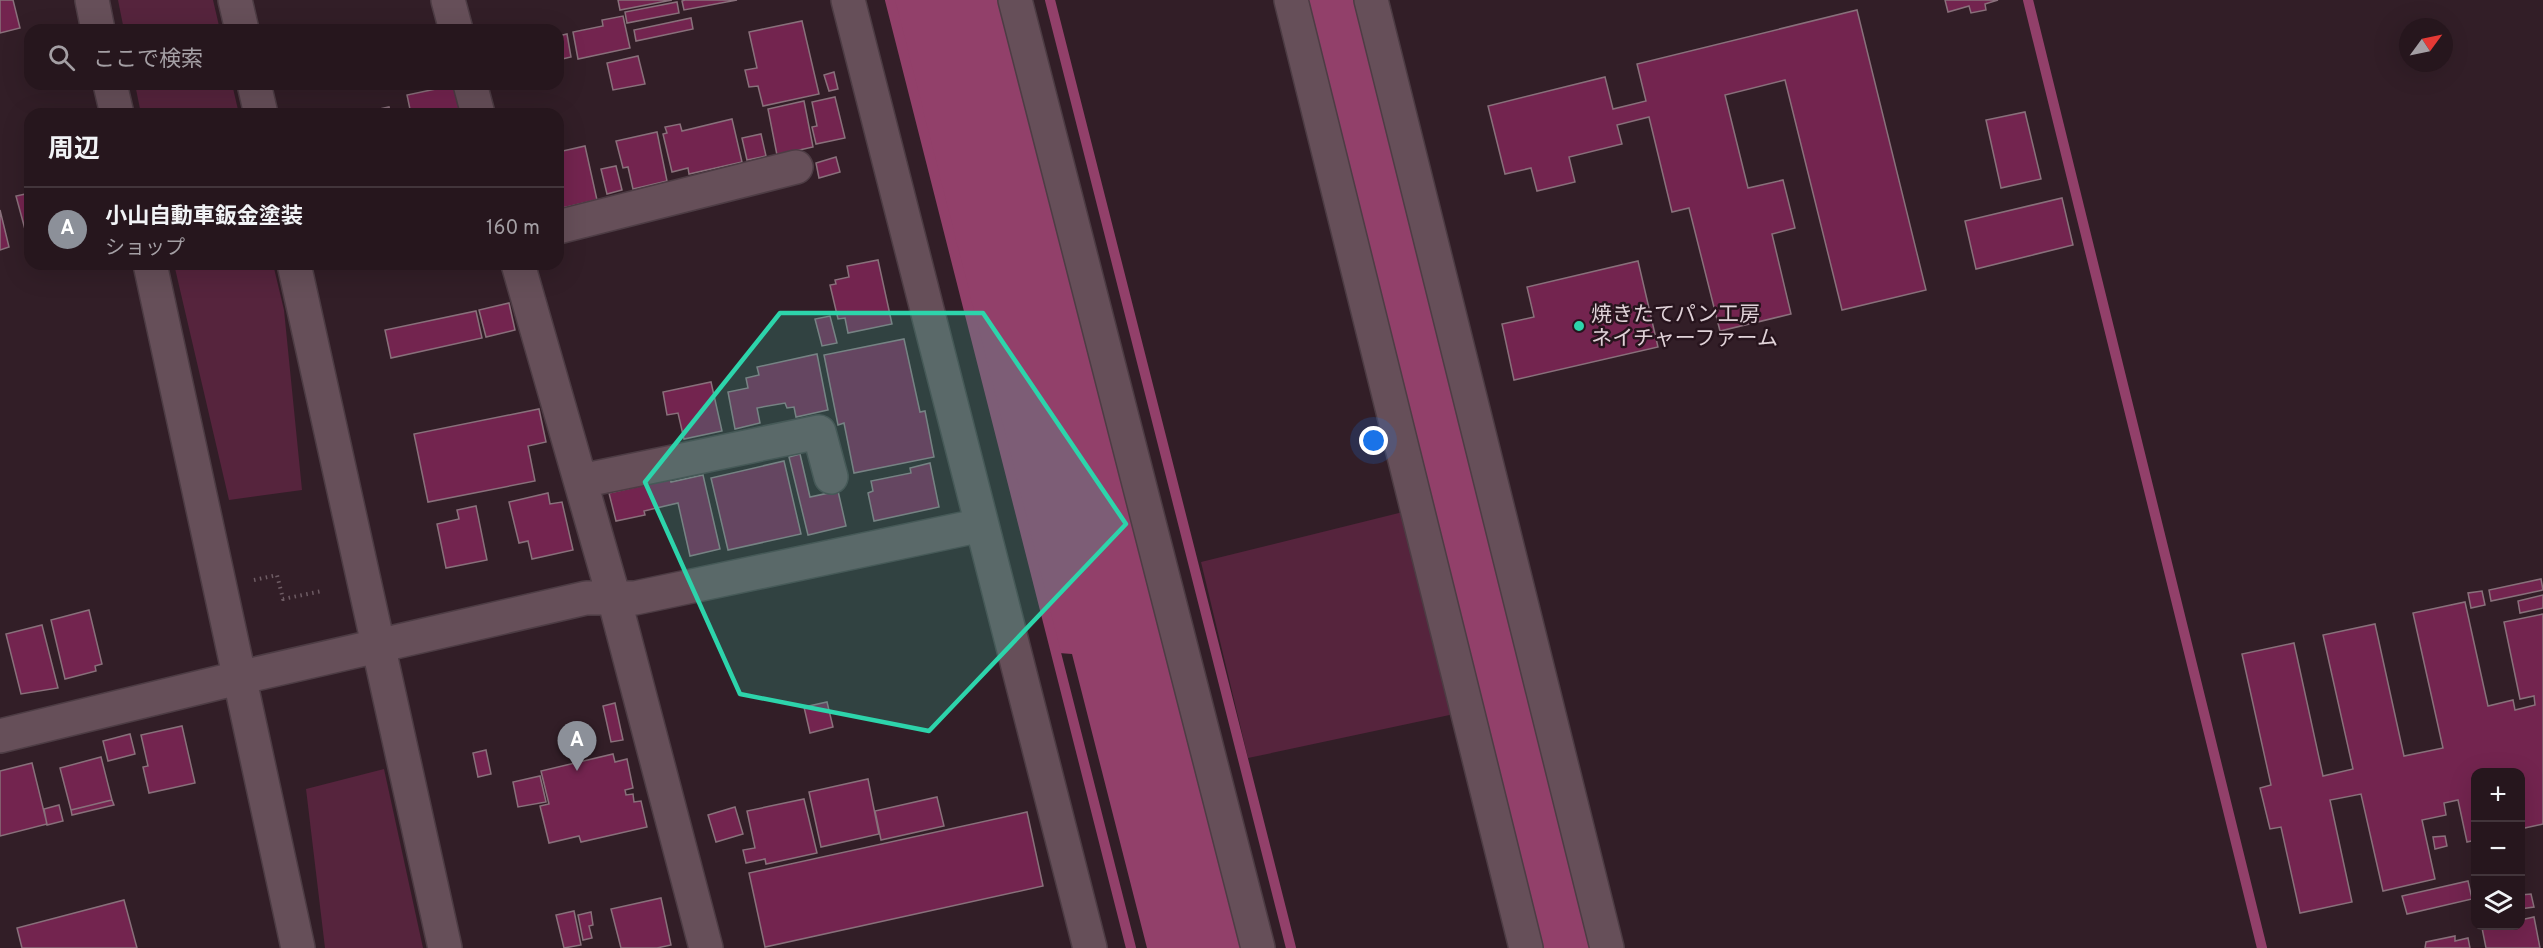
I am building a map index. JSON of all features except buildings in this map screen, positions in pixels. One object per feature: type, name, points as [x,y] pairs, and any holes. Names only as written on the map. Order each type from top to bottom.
[{"type":"street","points":[[92,0],[97,24]]},
{"type":"street","points":[[236,0],[241,24]]},
{"type":"street","points":[[448,0],[454,24]]},
{"type":"street","points":[[848,0],[1090,948]]},
{"type":"street","points":[[1015,0],[1258,948]]},
{"type":"street","points":[[1291,0],[1526,948]]},
{"type":"street","points":[[1371,0],[1607,948]]},
{"type":"street","points":[[111,90],[116,108]]},
{"type":"street","points":[[255,90],[260,108]]},
{"type":"street","points":[[472,90],[476,108]]},
{"type":"street","points":[[564,225],[796,167]]},
{"type":"street","points":[[151,270],[298,948]]},
{"type":"street","points":[[295,270],[445,948]]},
{"type":"street","points":[[520,270],[614,598],[706,948]]},
{"type":"street","points":[[581,482],[819,432],[831,477]]},
{"type":"street","points":[[0,736],[238,678],[586,598],[635,598],[982,525]]},
{"type":"path","points":[[246,581],[277,575],[283,599],[322,591]]},
{"type":"highlighted area","points":[[780,313],[983,313],[1126,524],[929,731],[740,694],[645,482]]},
{"type":"shaded area","points":[[118,0],[213,0],[219,24],[123,24]]},
{"type":"shaded area","points":[[894,0],[998,0],[1241,948],[1147,948],[1072,654],[1059,653]]},
{"type":"shaded area","points":[[136,90],[233,90],[238,108],[140,108]]},
{"type":"shaded area","points":[[175,270],[274,270],[284,310],[302,490],[229,500]]},
{"type":"shaded area","points":[[1407,511],[1459,713],[1248,758],[1201,562]]},
{"type":"shaded area","points":[[384,769],[423,948],[325,948],[306,789]]},
{"type":"waterway","points":[[890,0],[1131,948]]},
{"type":"waterway","points":[[1050,0],[1291,948]]},
{"type":"waterway","points":[[1325,0],[1561,948]]},
{"type":"waterway","points":[[2028,0],[2262,948]]},
{"type":"place","name":"焼きたてパン工房 ネイチャーファーム","points":[[1579,326]]},
{"type":"place","name":"小山自動車鈑金塗装","points":[[577,771]]}]
